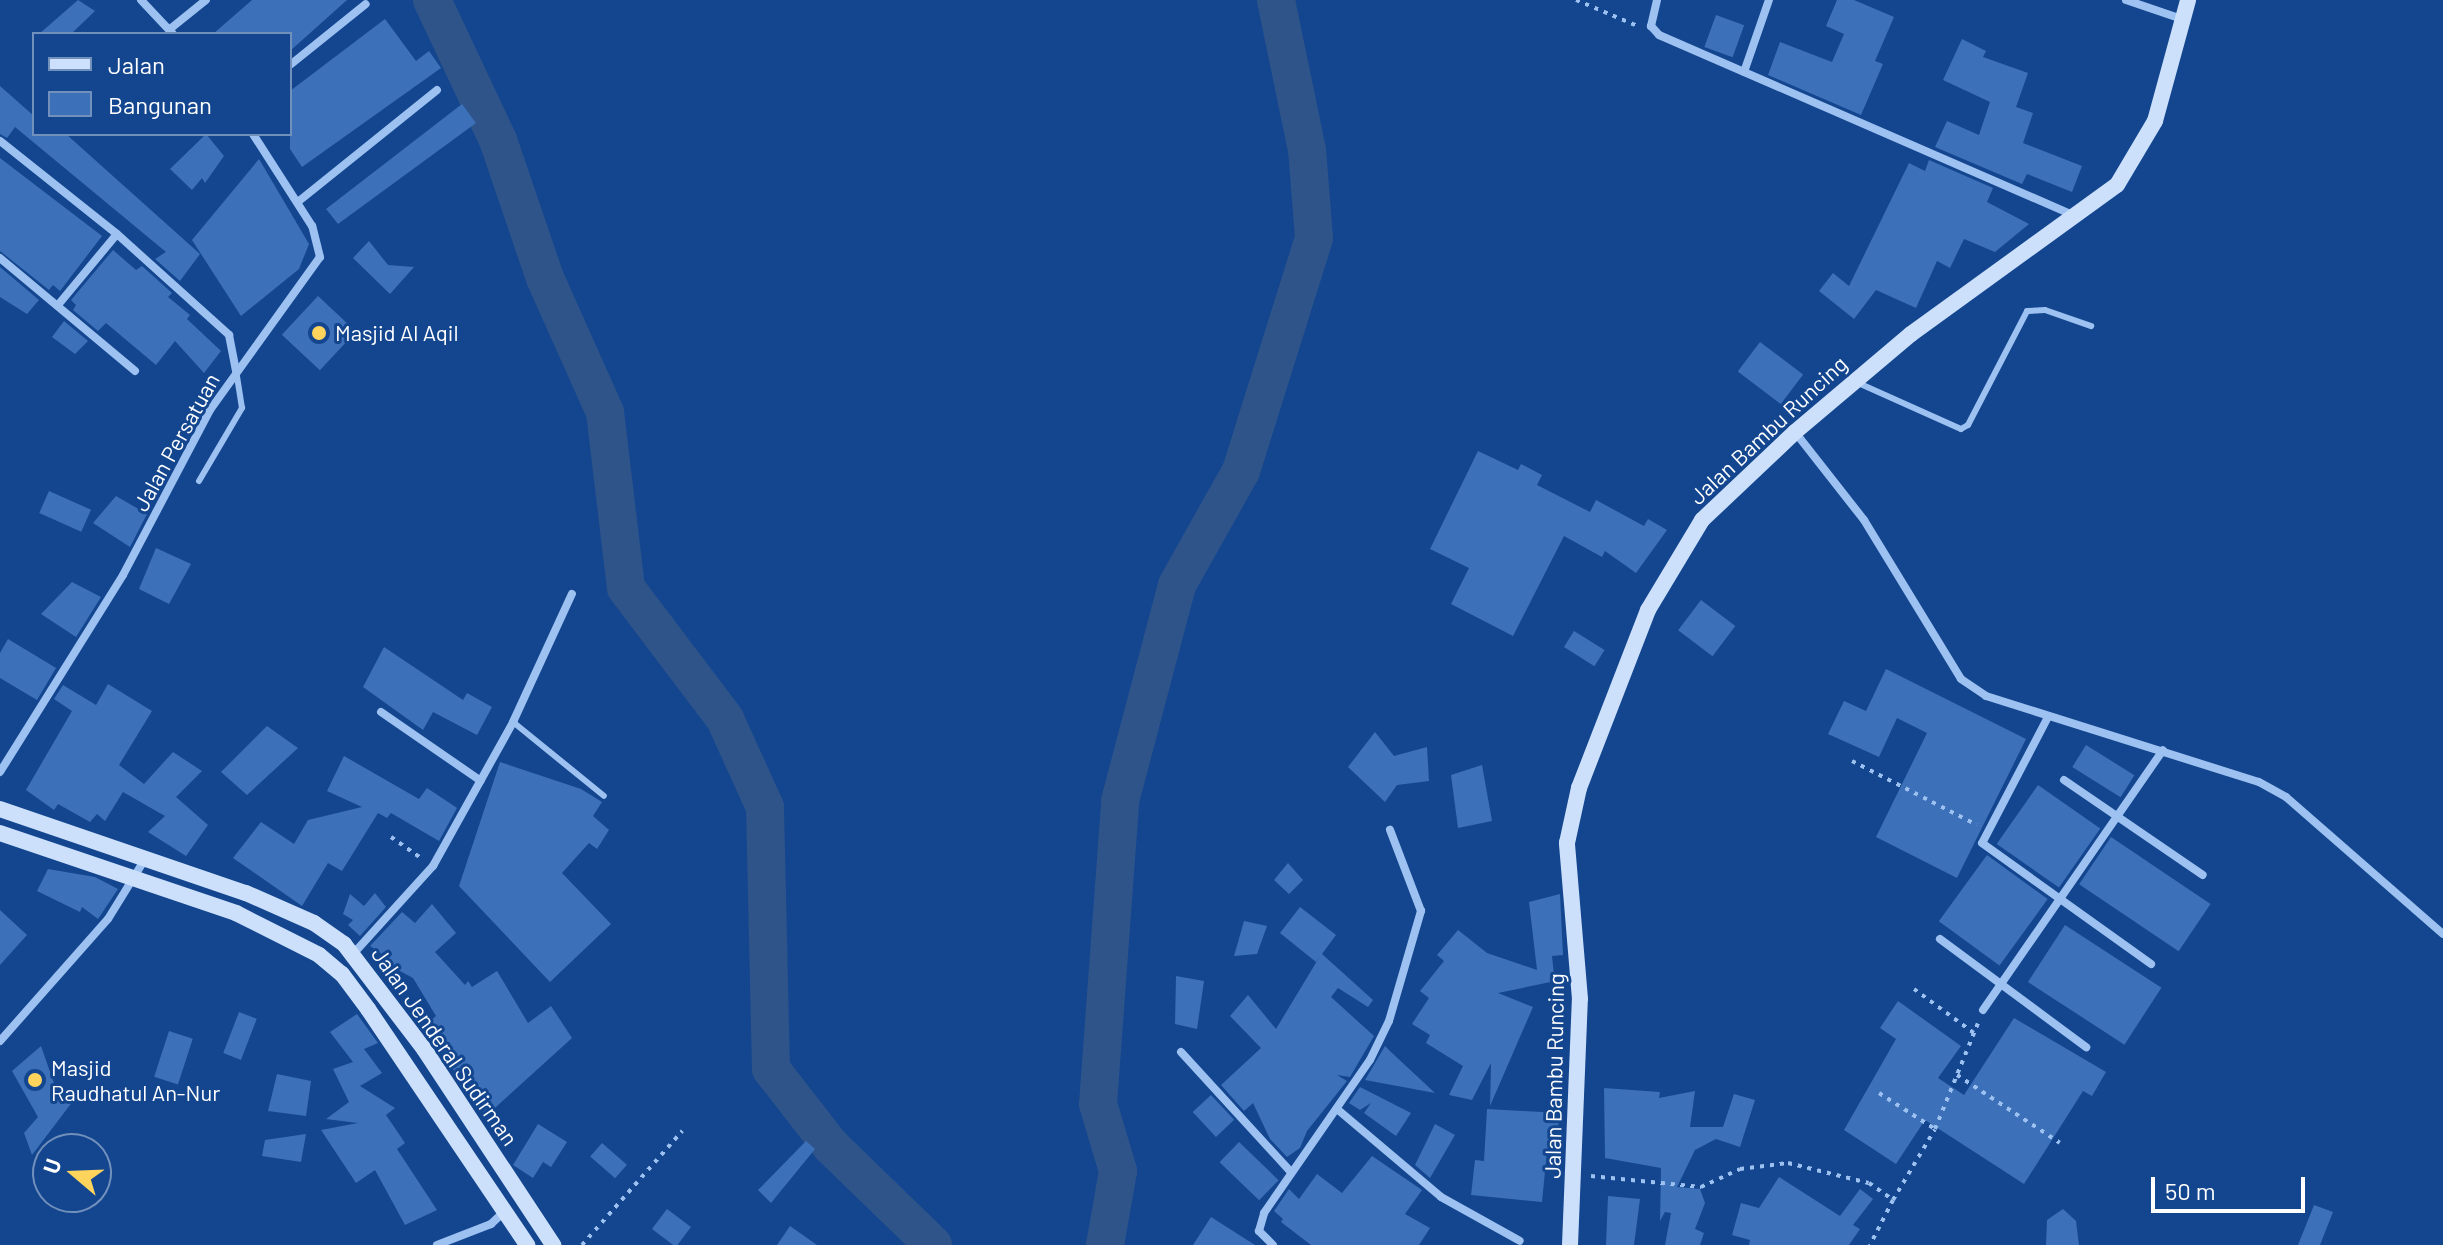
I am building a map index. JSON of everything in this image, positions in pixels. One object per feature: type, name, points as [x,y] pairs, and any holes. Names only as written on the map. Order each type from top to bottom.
[{"type":"street","points":[[141,0],[172,32],[206,0]]},
{"type":"street","points":[[1657,0],[1651,26],[1659,35],[2076,216]]},
{"type":"street","points":[[1744,72],[1769,0]]},
{"type":"street","points":[[2126,0],[2182,19]]},
{"type":"street","name":"Jalan Bambu Runcing","points":[[1575,1243],[1580,999],[1567,843],[1579,788],[1648,610],[1684,545],[1736,485],[1853,380],[2117,185],[2146,142],[2188,0]]},
{"type":"street","points":[[292,63],[366,4]]},
{"type":"street","points":[[299,201],[437,90]]},
{"type":"street","name":"Jalan Persatuan","points":[[0,772],[123,575],[210,410],[320,257],[299,201],[254,136]]},
{"type":"street","points":[[0,141],[117,234],[229,335],[236,371]]},
{"type":"street","points":[[58,305],[117,234]]},
{"type":"street","points":[[0,258],[135,371]]},
{"type":"street","points":[[1795,432],[1864,520],[1961,679],[1986,696],[2259,782],[2286,797],[2443,934]]},
{"type":"street","points":[[354,953],[433,866],[513,722],[572,594]]},
{"type":"street","points":[[381,712],[481,781]]},
{"type":"street","points":[[2048,717],[1987,830],[1986,847],[2151,964]]},
{"type":"street","points":[[1983,1010],[2163,750]]},
{"type":"street","points":[[2064,780],[2203,875]]},
{"type":"street","name":"Jalan Jenderal Sudirman","points":[[0,809],[297,915],[354,953],[424,1049],[553,1245]]},
{"type":"street","points":[[1273,1245],[1262,1237],[1260,1223],[1290,1171],[1337,1109],[1389,1021],[1421,911],[1390,830]]},
{"type":"street","name":"Jalan Jenderal Sudirman","points":[[0,833],[137,878],[284,935],[342,974],[527,1245]]},
{"type":"street","points":[[0,1041],[79,955],[137,878],[145,859]]},
{"type":"street","points":[[1940,939],[2086,1047]]},
{"type":"street","points":[[1181,1052],[1290,1171]]},
{"type":"street","points":[[1337,1109],[1441,1197],[1520,1241]]},
{"type":"street","points":[[437,1245],[491,1224],[505,1211]]},
{"type":"lane","points":[[1853,380],[1961,429],[1968,425],[2027,311],[2045,310],[2091,326]]},
{"type":"lane","points":[[199,481],[242,408],[236,371]]},
{"type":"lane","points":[[513,722],[604,796]]},
{"type":"path","points":[[1576,0],[1659,35]]},
{"type":"path","points":[[1852,761],[1987,830]]},
{"type":"path","points":[[391,837],[433,866]]},
{"type":"path","points":[[1914,989],[1974,1033]]},
{"type":"path","points":[[1870,1245],[1935,1129],[1983,1010]]},
{"type":"path","points":[[1957,1075],[2060,1143]]},
{"type":"path","points":[[1879,1093],[1935,1129]]},
{"type":"path","points":[[582,1245],[682,1131]]},
{"type":"path","points":[[1576,1175],[1701,1187],[1740,1169],[1788,1163],[1869,1183],[1893,1200]]},
{"type":"building","points":[[78,0],[95,11],[73,32],[41,32]]},
{"type":"building","points":[[252,0],[347,0],[292,49],[292,32],[215,32]]},
{"type":"building","points":[[1837,0],[1854,0],[1894,17],[1875,61],[1883,64],[1861,115],[1768,75],[1780,42],[1832,62],[1844,34],[1826,26]]},
{"type":"building","points":[[1716,15],[1744,25],[1733,57],[1704,47]]},
{"type":"building","points":[[385,19],[416,61],[429,51],[441,68],[302,167],[290,149],[292,89]]},
{"type":"building","points":[[1962,39],[1986,51],[1983,57],[2028,73],[2016,107],[2033,113],[2023,143],[2082,166],[2072,192],[2027,174],[2022,184],[1935,147],[1947,121],[1979,135],[1990,102],[1943,80]]},
{"type":"building","points":[[0,86],[32,114],[32,136],[68,136],[200,254],[180,281],[155,259],[166,252],[15,127],[7,138],[0,134]]},
{"type":"building","points":[[462,104],[476,123],[338,224],[326,209]]},
{"type":"building","points":[[204,136],[208,136],[224,156],[205,183],[202,178],[192,190],[170,169]]},
{"type":"building","points":[[0,158],[102,236],[60,291],[53,285],[49,290],[0,251]]},
{"type":"building","points":[[259,159],[309,244],[299,269],[241,316],[192,240]]},
{"type":"building","points":[[1929,160],[1993,188],[1987,202],[2029,224],[1995,252],[1964,239],[1950,268],[1937,261],[1916,308],[1876,290],[1854,319],[1819,291],[1833,273],[1849,286],[1909,163],[1925,171]]},
{"type":"building","points":[[369,241],[388,265],[414,267],[390,294],[353,258]]},
{"type":"building","points":[[113,250],[136,270],[142,266],[172,293],[168,297],[190,315],[187,319],[221,351],[204,373],[175,341],[156,365],[106,323],[98,331],[73,310],[76,305],[71,300]]},
{"type":"building","points":[[0,267],[39,300],[27,314],[0,297]]},
{"type":"building","name":"Masjid Al Aqil","points":[[318,296],[356,331],[320,370],[282,335]]},
{"type":"building","points":[[64,321],[88,341],[75,354],[52,337]]},
{"type":"building","points":[[1760,342],[1803,374],[1781,404],[1738,372]]},
{"type":"building","points":[[1478,451],[1518,470],[1521,464],[1542,475],[1537,485],[1590,512],[1596,500],[1644,526],[1648,519],[1667,530],[1636,573],[1605,551],[1602,557],[1564,536],[1513,636],[1451,604],[1469,568],[1430,549]]},
{"type":"building","points":[[49,491],[91,510],[81,532],[39,513]]},
{"type":"building","points":[[116,496],[147,514],[130,547],[93,523]]},
{"type":"building","points":[[156,548],[191,564],[169,604],[139,589]]},
{"type":"building","points":[[72,582],[101,597],[76,637],[41,614]]},
{"type":"building","points":[[1701,600],[1735,626],[1712,656],[1678,630]]},
{"type":"building","points":[[1574,631],[1605,650],[1594,666],[1564,647]]},
{"type":"building","points":[[8,639],[56,668],[37,700],[0,678],[0,653]]},
{"type":"building","points":[[384,647],[463,700],[467,693],[492,707],[477,735],[433,712],[423,730],[363,687]]},
{"type":"building","points":[[1886,669],[2026,739],[1957,878],[1876,837],[1927,733],[1897,718],[1879,757],[1828,734],[1844,701],[1866,711]]},
{"type":"building","points":[[108,684],[152,711],[119,765],[144,784],[173,752],[202,771],[176,797],[208,825],[186,856],[148,832],[165,816],[123,792],[105,821],[97,814],[90,822],[58,804],[54,810],[26,790],[72,711],[54,699],[63,685],[96,705]]},
{"type":"building","points":[[267,726],[298,748],[247,795],[221,772]]},
{"type":"building","points":[[1375,732],[1394,756],[1427,747],[1429,781],[1397,785],[1385,802],[1348,767]]},
{"type":"building","points":[[2086,745],[2134,775],[2121,797],[2072,767]]},
{"type":"building","points":[[344,756],[419,799],[427,788],[457,808],[439,841],[391,813],[387,818],[378,813],[342,871],[328,863],[302,906],[233,858],[261,822],[294,844],[308,820],[362,807],[327,791]]},
{"type":"building","points":[[500,762],[581,789],[602,802],[593,816],[609,830],[597,849],[589,843],[562,873],[611,924],[550,982],[459,886]]},
{"type":"building","points":[[1482,765],[1492,821],[1458,828],[1451,775]]},
{"type":"building","points":[[2038,785],[2100,829],[2059,888],[1997,844]]},
{"type":"building","points":[[2111,837],[2210,904],[2179,951],[2079,884]]},
{"type":"building","points":[[1987,855],[2048,899],[1999,965],[1939,921]]},
{"type":"building","points":[[1288,863],[1303,880],[1289,894],[1274,880]]},
{"type":"building","points":[[48,869],[95,877],[118,889],[98,919],[82,907],[80,912],[37,891]]},
{"type":"building","points":[[375,893],[386,907],[360,936],[348,925],[353,920],[343,914],[350,894],[364,906]]},
{"type":"building","points":[[1560,894],[1563,955],[1552,956],[1554,975],[1565,979],[1498,993],[1533,1007],[1490,1106],[1491,1063],[1472,1100],[1449,1095],[1463,1066],[1426,1043],[1430,1035],[1412,1024],[1429,998],[1420,991],[1444,961],[1437,955],[1458,930],[1487,953],[1537,970],[1529,902]]},
{"type":"building","points":[[432,904],[456,933],[435,952],[465,985],[468,981],[472,987],[497,971],[528,1023],[551,1006],[572,1038],[486,1116],[423,1027],[436,1016],[413,978],[381,961],[385,956],[370,946],[402,912],[415,923]]},
{"type":"building","points":[[1300,907],[1336,935],[1322,954],[1373,1000],[1368,1007],[1338,988],[1331,997],[1374,1036],[1350,1077],[1337,1075],[1347,1081],[1307,1131],[1300,1148],[1287,1157],[1270,1139],[1253,1103],[1244,1111],[1221,1085],[1261,1048],[1230,1016],[1248,995],[1276,1029],[1320,956],[1316,962],[1280,933]]},
{"type":"building","points":[[0,910],[27,935],[0,965]]},
{"type":"building","points":[[1244,921],[1267,926],[1257,954],[1234,956]]},
{"type":"building","points":[[2065,925],[2161,988],[2124,1045],[2028,982]]},
{"type":"building","points":[[1176,976],[1204,981],[1197,1029],[1175,1024]]},
{"type":"building","points":[[1898,1001],[1961,1046],[1938,1078],[1964,1095],[2014,1018],[2106,1072],[2092,1096],[2083,1091],[2024,1184],[1925,1120],[1896,1164],[1844,1130],[1896,1039],[1880,1028]]},
{"type":"building","points":[[239,1012],[257,1019],[241,1060],[223,1053]]},
{"type":"building","points":[[357,1014],[378,1043],[364,1049],[382,1073],[360,1086],[395,1108],[386,1115],[405,1143],[397,1149],[437,1210],[405,1225],[375,1170],[356,1183],[321,1130],[358,1123],[326,1119],[349,1102],[333,1069],[353,1062],[330,1032]]},
{"type":"building","points":[[169,1031],[193,1039],[178,1084],[154,1077]]},
{"type":"building","points":[[41,1046],[58,1095],[64,1088],[73,1101],[49,1133],[32,1133],[32,1155],[24,1133],[38,1117],[12,1071]]},
{"type":"building","points":[[1385,1046],[1391,1052],[1435,1093],[1365,1080]]},
{"type":"building","points":[[277,1074],[311,1081],[306,1116],[268,1111]]},
{"type":"building","points":[[1360,1087],[1411,1113],[1396,1136],[1364,1113],[1371,1103],[1360,1110],[1349,1103]]},
{"type":"building","points":[[1604,1088],[1660,1092],[1659,1098],[1695,1091],[1690,1127],[1723,1127],[1734,1094],[1755,1100],[1740,1147],[1716,1139],[1695,1150],[1677,1187],[1700,1189],[1705,1203],[1695,1229],[1704,1233],[1700,1245],[1665,1245],[1671,1213],[1665,1212],[1660,1221],[1661,1168],[1605,1158]]},
{"type":"building","points":[[1211,1095],[1234,1120],[1216,1137],[1193,1112]]},
{"type":"building","points":[[1487,1109],[1559,1113],[1557,1151],[1547,1151],[1542,1202],[1471,1195],[1475,1160],[1484,1161]]},
{"type":"building","points":[[538,1124],[567,1142],[551,1167],[543,1162],[533,1178],[513,1165]]},
{"type":"building","points":[[1435,1124],[1455,1135],[1430,1178],[1415,1165]]},
{"type":"building","points":[[306,1134],[301,1162],[262,1156],[265,1140]]},
{"type":"building","points":[[806,1141],[815,1149],[771,1203],[758,1190]]},
{"type":"building","points":[[1239,1142],[1279,1180],[1259,1200],[1220,1162]]},
{"type":"building","points":[[602,1143],[627,1165],[615,1178],[590,1157]]},
{"type":"building","points":[[1372,1156],[1422,1190],[1405,1214],[1430,1228],[1419,1245],[1311,1245],[1281,1222],[1283,1219],[1274,1211],[1289,1189],[1299,1199],[1317,1174],[1342,1193]]},
{"type":"building","points":[[1779,1177],[1840,1216],[1860,1189],[1873,1199],[1853,1225],[1860,1229],[1849,1245],[1749,1245],[1750,1240],[1732,1235],[1741,1203],[1759,1208]]},
{"type":"building","points":[[1608,1196],[1640,1199],[1634,1245],[1606,1245]]},
{"type":"building","points":[[2314,1205],[2333,1212],[2320,1245],[2298,1245]]},
{"type":"building","points":[[667,1209],[691,1227],[677,1245],[652,1229]]},
{"type":"building","points":[[2063,1209],[2076,1221],[2079,1245],[2046,1245],[2047,1220]]},
{"type":"building","points":[[1211,1217],[1255,1245],[1193,1245]]},
{"type":"building","points":[[790,1226],[817,1245],[777,1245]]},
{"type":"waterway","points":[[432,0],[498,140],[545,278],[605,412],[626,588],[725,719],[765,807],[771,1069],[831,1146],[933,1245]]},
{"type":"waterway","points":[[1105,1245],[1118,1171],[1098,1104],[1120,801],[1177,585],[1241,471],[1314,238],[1307,150],[1276,0]]},
{"type":"place","name":"Masjid Al Aqil","points":[[319,333]]},
{"type":"place","name":"Masjid Raudhatul An-Nur","points":[[35,1080]]}]
